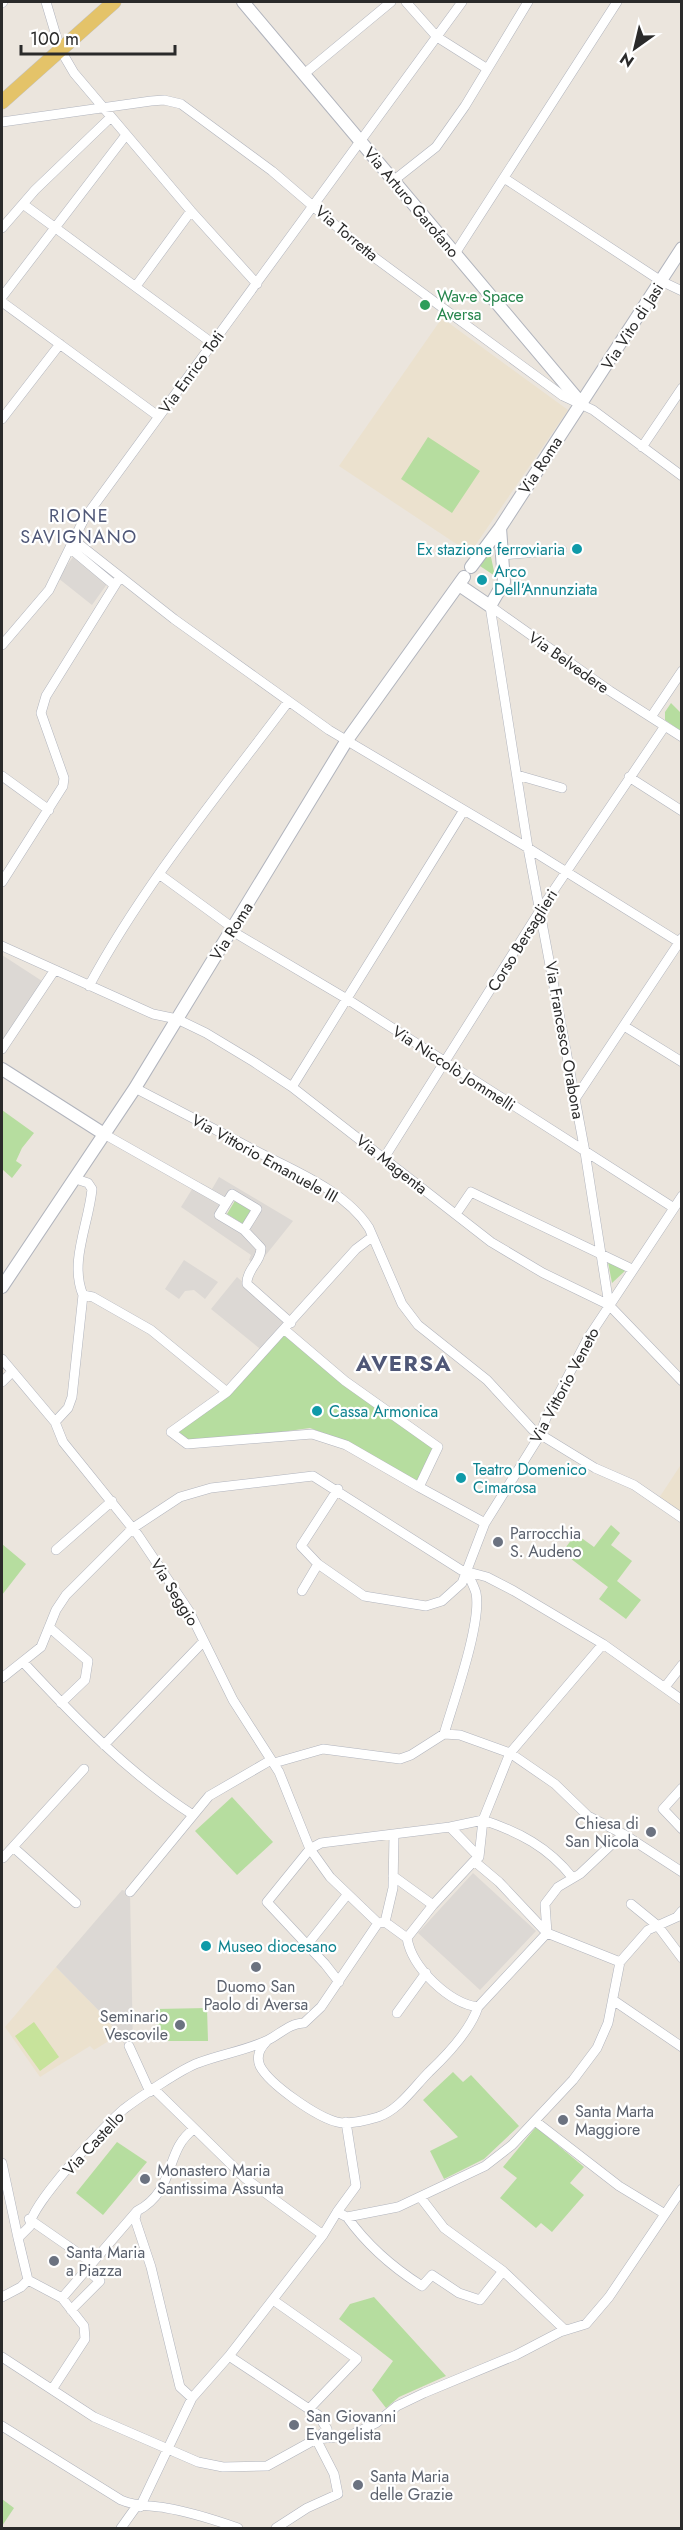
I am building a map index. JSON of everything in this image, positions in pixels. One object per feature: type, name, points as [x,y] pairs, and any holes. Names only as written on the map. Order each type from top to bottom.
[{"type":"main road","points":[[60,49],[106,2]]},
{"type":"main road","points":[[2,102],[114,2]]},
{"type":"main road","points":[[2,107],[48,60]]},
{"type":"street","points":[[46,2],[60,49],[74,73],[191,211],[257,284]]},
{"type":"street","name":"Via Arturo Garofano","points":[[244,2],[581,403]]},
{"type":"street","points":[[304,74],[391,2]]},
{"type":"street","points":[[406,2],[437,37],[486,68]]},
{"type":"street","name":"Via Enrico Toti","points":[[2,645],[49,590],[84,519],[462,2]]},
{"type":"street","points":[[393,181],[436,147],[465,106],[528,2]]},
{"type":"street","points":[[456,252],[617,2]]},
{"type":"street","name":"Via Torretta","points":[[2,122],[164,100],[181,104],[272,171],[363,249],[563,396],[581,403],[681,476]]},
{"type":"street","points":[[2,228],[35,190],[111,117]]},
{"type":"street","points":[[2,297],[126,135]]},
{"type":"street","points":[[504,178],[661,281],[681,291]]},
{"type":"street","points":[[27,207],[212,343]]},
{"type":"street","points":[[136,286],[191,211]]},
{"type":"street","name":"Via Vito di Jasi","points":[[581,403],[681,248]]},
{"type":"street","points":[[2,302],[158,416]]},
{"type":"street","points":[[2,419],[60,344]]},
{"type":"street","points":[[539,378],[551,367]]},
{"type":"street","points":[[642,447],[681,388]]},
{"type":"street","name":"Via Roma","points":[[2,1287],[135,1088],[347,740],[500,528],[581,403]]},
{"type":"street","points":[[490,606],[504,582],[500,528]]},
{"type":"street","points":[[73,545],[117,581],[288,702],[681,942],[575,1099]]},
{"type":"street","points":[[503,555],[562,550]]},
{"type":"street","name":"Via Belvedere","points":[[464,576],[490,606],[610,692],[681,736]]},
{"type":"street","points":[[2,882],[49,810],[64,778],[41,713],[46,696],[117,581]]},
{"type":"street","name":"Via Francesco Orabona","points":[[490,606],[528,848],[585,1152],[609,1305]]},
{"type":"street","points":[[651,717],[681,671]]},
{"type":"street","points":[[89,986],[116,938],[159,874],[288,702]]},
{"type":"street","name":"Corso Bersaglieri","points":[[384,1158],[541,909],[665,726]]},
{"type":"street","points":[[517,775],[562,788]]},
{"type":"street","points":[[2,777],[49,810]]},
{"type":"street","points":[[629,777],[681,811]]},
{"type":"street","points":[[292,1087],[464,810]]},
{"type":"street","name":"Via Niccolò Jommelli","points":[[159,874],[232,929],[347,999],[674,1208]]},
{"type":"street","name":"Via Magenta","points":[[2,946],[153,1014],[177,1019],[206,1033],[292,1087],[491,1242],[543,1273],[609,1305]]},
{"type":"street","points":[[2,1049],[54,971]]},
{"type":"street","points":[[624,1026],[681,1062]]},
{"type":"street","points":[[2,1069],[104,1134],[226,1203]]},
{"type":"street","name":"Via Vittorio Emanuele III","points":[[135,1088],[306,1177],[362,1217],[410,1316],[487,1380],[522,1419],[540,1435],[596,1468],[634,1485],[681,1518]]},
{"type":"street","points":[[76,1179],[88,1183],[92,1189],[82,1237],[79,1286],[88,1296],[151,1330],[227,1392]]},
{"type":"street","points":[[456,1214],[471,1191],[632,1269]]},
{"type":"street","points":[[244,1230],[257,1209],[232,1194],[219,1215],[244,1230],[261,1248],[261,1254],[247,1275],[246,1281],[249,1286],[345,1381],[438,1447],[419,1487]]},
{"type":"street","name":"Via Vittorio Veneto","points":[[318,1564],[364,1596],[426,1606],[442,1601],[462,1582],[484,1523],[540,1435],[546,1418],[588,1338],[681,1196]]},
{"type":"street","points":[[372,1237],[356,1249],[227,1392],[171,1432],[187,1444],[312,1434],[346,1445],[484,1523]]},
{"type":"street","points":[[55,1422],[68,1408],[72,1396],[88,1296]]},
{"type":"street","points":[[609,1305],[681,1381]]},
{"type":"street","name":"Via Seggio","points":[[2,1359],[11,1373],[55,1422],[63,1443],[133,1528],[189,1611],[233,1700],[272,1762],[310,1849],[330,1877],[347,1895],[381,1922],[408,1938]]},
{"type":"street","points":[[2,1382],[11,1373]]},
{"type":"street","points":[[2,1678],[41,1647],[56,1610],[80,1579],[133,1528],[180,1497],[211,1488],[314,1476],[436,1555],[467,1572],[487,1576],[603,1644],[681,1700]]},
{"type":"street","points":[[302,1591],[318,1564],[301,1546],[338,1490]]},
{"type":"street","points":[[57,1550],[112,1501]]},
{"type":"street","points":[[444,1734],[465,1665],[476,1612],[477,1595],[467,1572]]},
{"type":"street","points":[[49,1628],[88,1661],[85,1680],[61,1703]]},
{"type":"street","points":[[104,1745],[204,1641]]},
{"type":"street","points":[[478,2007],[460,2001],[432,1981],[409,1947],[408,1938],[433,1905],[476,1859],[483,1820],[510,1753],[603,1644]]},
{"type":"street","points":[[23,1662],[104,1745],[193,1815]]},
{"type":"street","points":[[665,1687],[681,1665]]},
{"type":"street","points":[[130,1892],[209,1796],[272,1762],[323,1749],[400,1759],[411,1755],[444,1734],[460,1735],[510,1753],[555,1784],[588,1815],[626,1835],[681,1872]]},
{"type":"street","points":[[2,1858],[84,1769]]},
{"type":"street","points":[[681,1788],[663,1809],[681,1829]]},
{"type":"street","points":[[339,1982],[267,1902],[310,1849],[331,1840],[450,1827],[483,1820],[538,1844],[555,1856],[572,1877]]},
{"type":"street","points":[[450,1827],[476,1859],[547,1932],[620,1962]]},
{"type":"street","points":[[381,1922],[391,1904],[394,1834]]},
{"type":"street","points":[[268,2040],[261,2048],[260,2066],[300,2102],[339,2123],[379,2116],[402,2101],[458,2039],[475,2016],[478,2007],[547,1932],[545,1904],[558,1887],[580,1874],[615,1841],[626,1835]]},
{"type":"street","points":[[13,1847],[76,1903]]},
{"type":"street","points":[[393,1876],[433,1905]]},
{"type":"street","points":[[307,1945],[347,1895]]},
{"type":"street","points":[[631,1904],[658,1926],[681,1958]]},
{"type":"street","points":[[347,2217],[398,2207],[422,2198],[485,2166],[512,2145],[573,2080],[597,2048],[608,2023],[620,1962],[648,1930],[677,1917],[681,1911]]},
{"type":"street","name":"Via Castello","points":[[18,2238],[30,2226],[29,2219],[51,2189],[104,2128],[125,2109],[197,2063],[236,2053],[268,2040],[290,2027],[304,2023],[339,1982],[381,1922]]},
{"type":"street","points":[[397,2013],[426,1973]]},
{"type":"street","points":[[613,2000],[681,2047]]},
{"type":"street","points":[[129,2046],[153,2091],[245,2178],[323,2235]]},
{"type":"street","points":[[535,2121],[619,2186],[665,2214]]},
{"type":"street","points":[[121,2529],[138,2507],[192,2397],[229,2356],[273,2300],[323,2235],[356,2186],[346,2122]]},
{"type":"street","points":[[62,2298],[137,2211],[150,2204],[159,2194],[166,2183],[180,2143],[194,2130]]},
{"type":"street","points":[[2,2163],[28,2280],[62,2298],[84,2326],[85,2339],[53,2388]]},
{"type":"street","points":[[316,2439],[349,2436],[376,2424],[397,2406],[464,2375],[516,2355],[565,2330],[586,2324],[609,2297],[681,2189]]},
{"type":"street","points":[[422,2198],[444,2228],[503,2271],[565,2330]]},
{"type":"street","points":[[137,2211],[135,2219],[151,2267],[180,2387],[192,2397]]},
{"type":"street","points":[[337,2212],[347,2217],[359,2234],[398,2271],[422,2286],[432,2275],[459,2293],[480,2300],[503,2271]]},
{"type":"street","points":[[29,2219],[89,2266],[100,2281],[71,2310]]},
{"type":"street","points":[[2,2298],[28,2280]]},
{"type":"street","points":[[273,2300],[357,2359],[309,2409]]},
{"type":"street","points":[[2,2357],[53,2388],[94,2417],[198,2462],[249,2469],[267,2466],[316,2439],[327,2429],[318,2415],[229,2356]]},
{"type":"street","points":[[2,2426],[91,2483],[138,2507],[153,2505],[188,2511],[238,2529]]},
{"type":"street","points":[[276,2529],[307,2508],[338,2494],[334,2474],[316,2439]]},
{"type":"shaded area","points":[[442,318],[568,410],[470,553],[339,466]]},
{"type":"shaded area","points":[[73,557],[107,584],[92,605],[58,578]]},
{"type":"shaded area","points":[[2,955],[42,981],[2,1043]]},
{"type":"shaded area","points":[[219,1177],[293,1221],[257,1266],[249,1260],[251,1255],[181,1207],[194,1186],[198,1188],[201,1183],[212,1189]],"holes":[[[232,1194],[257,1209],[244,1230],[219,1215]]]},
{"type":"shaded area","points":[[184,1260],[218,1282],[205,1299],[194,1290],[185,1291],[179,1299],[165,1289]]},
{"type":"shaded area","points":[[237,1277],[291,1323],[264,1352],[211,1309]]},
{"type":"shaded area","points":[[681,1467],[681,1514],[659,1498]]},
{"type":"shaded area","points":[[473,1873],[536,1931],[480,1990],[418,1933]]},
{"type":"shaded area","points":[[122,1890],[130,1892],[133,2047],[125,2045],[108,2020],[56,1967]]},
{"type":"shaded area","points":[[56,1967],[108,2020],[117,2036],[94,2050],[90,2046],[40,2077],[5,2027]]},
{"type":"green space","points":[[428,437],[480,471],[452,513],[401,479]]},
{"type":"green space","points":[[488,554],[491,557],[495,576],[480,566]]},
{"type":"green space","points":[[671,703],[681,713],[681,731],[665,720],[665,712]]},
{"type":"green space","points":[[2,1110],[34,1133],[22,1148],[16,1161],[22,1165],[12,1178],[2,1169]]},
{"type":"green space","points":[[236,1199],[252,1209],[243,1224],[227,1214]]},
{"type":"green space","points":[[608,1262],[626,1270],[612,1283]]},
{"type":"green space","points":[[285,1332],[436,1448],[419,1482],[337,1438],[310,1428],[259,1435],[185,1440],[178,1432]],"holes":[[[316,1403],[320,1404],[324,1410],[321,1416],[312,1416],[310,1410]]]},
{"type":"green space","points":[[611,1525],[620,1533],[611,1545],[632,1561],[617,1581],[641,1600],[626,1619],[599,1599],[608,1587],[562,1552],[576,1534],[594,1547]]},
{"type":"green space","points":[[2,1544],[26,1564],[2,1595]]},
{"type":"green space","points":[[232,1797],[273,1842],[237,1875],[195,1831]]},
{"type":"green space","points":[[207,2008],[208,2041],[157,2041],[156,2009]]},
{"type":"green space","points":[[34,2022],[59,2057],[40,2071],[15,2036]]},
{"type":"green space","points":[[453,2072],[463,2082],[471,2075],[519,2126],[484,2159],[444,2179],[430,2151],[458,2137],[423,2100]]},
{"type":"green space","points":[[536,2127],[584,2167],[570,2183],[584,2195],[552,2232],[541,2223],[536,2228],[500,2198],[517,2178],[503,2167]]},
{"type":"green space","points":[[117,2142],[147,2162],[103,2215],[76,2193]]},
{"type":"green space","points":[[374,2297],[446,2376],[399,2397],[386,2408],[372,2390],[393,2361],[339,2319],[350,2304]]},
{"type":"green space","points":[[2,2499],[14,2508],[2,2526]]},
{"type":"place","name":"Wav-e Space Aversa","points":[[425,305]]},
{"type":"place","name":"Ex stazione ferroviaria","points":[[577,549]]},
{"type":"place","name":"Arco Dell'Annunziata","points":[[482,580]]},
{"type":"place","name":"Cassa Armonica","points":[[317,1411]]},
{"type":"place","name":"Teatro Domenico Cimarosa","points":[[461,1478]]},
{"type":"place","name":"Parrocchia S. Audeno","points":[[498,1542]]},
{"type":"place","name":"Chiesa di San Nicola","points":[[651,1832]]},
{"type":"place","name":"Museo diocesano","points":[[206,1946]]},
{"type":"place","name":"Duomo San Paolo di Aversa","points":[[256,1967]]},
{"type":"place","name":"Seminario Vescovile","points":[[180,2025]]},
{"type":"place","name":"Santa Marta Maggiore","points":[[563,2120]]},
{"type":"place","name":"Monastero Maria Santissima Assunta","points":[[145,2179]]},
{"type":"place","name":"Santa Maria a Piazza","points":[[54,2261]]},
{"type":"place","name":"San Giovanni Evangelista","points":[[294,2425]]},
{"type":"place","name":"Santa Maria delle Grazie","points":[[358,2485]]},
{"type":"district","name":"RIONE SAVIGNANO","points":[[79,526]]},
{"type":"district","name":"AVERSA","points":[[404,1363]]}]
